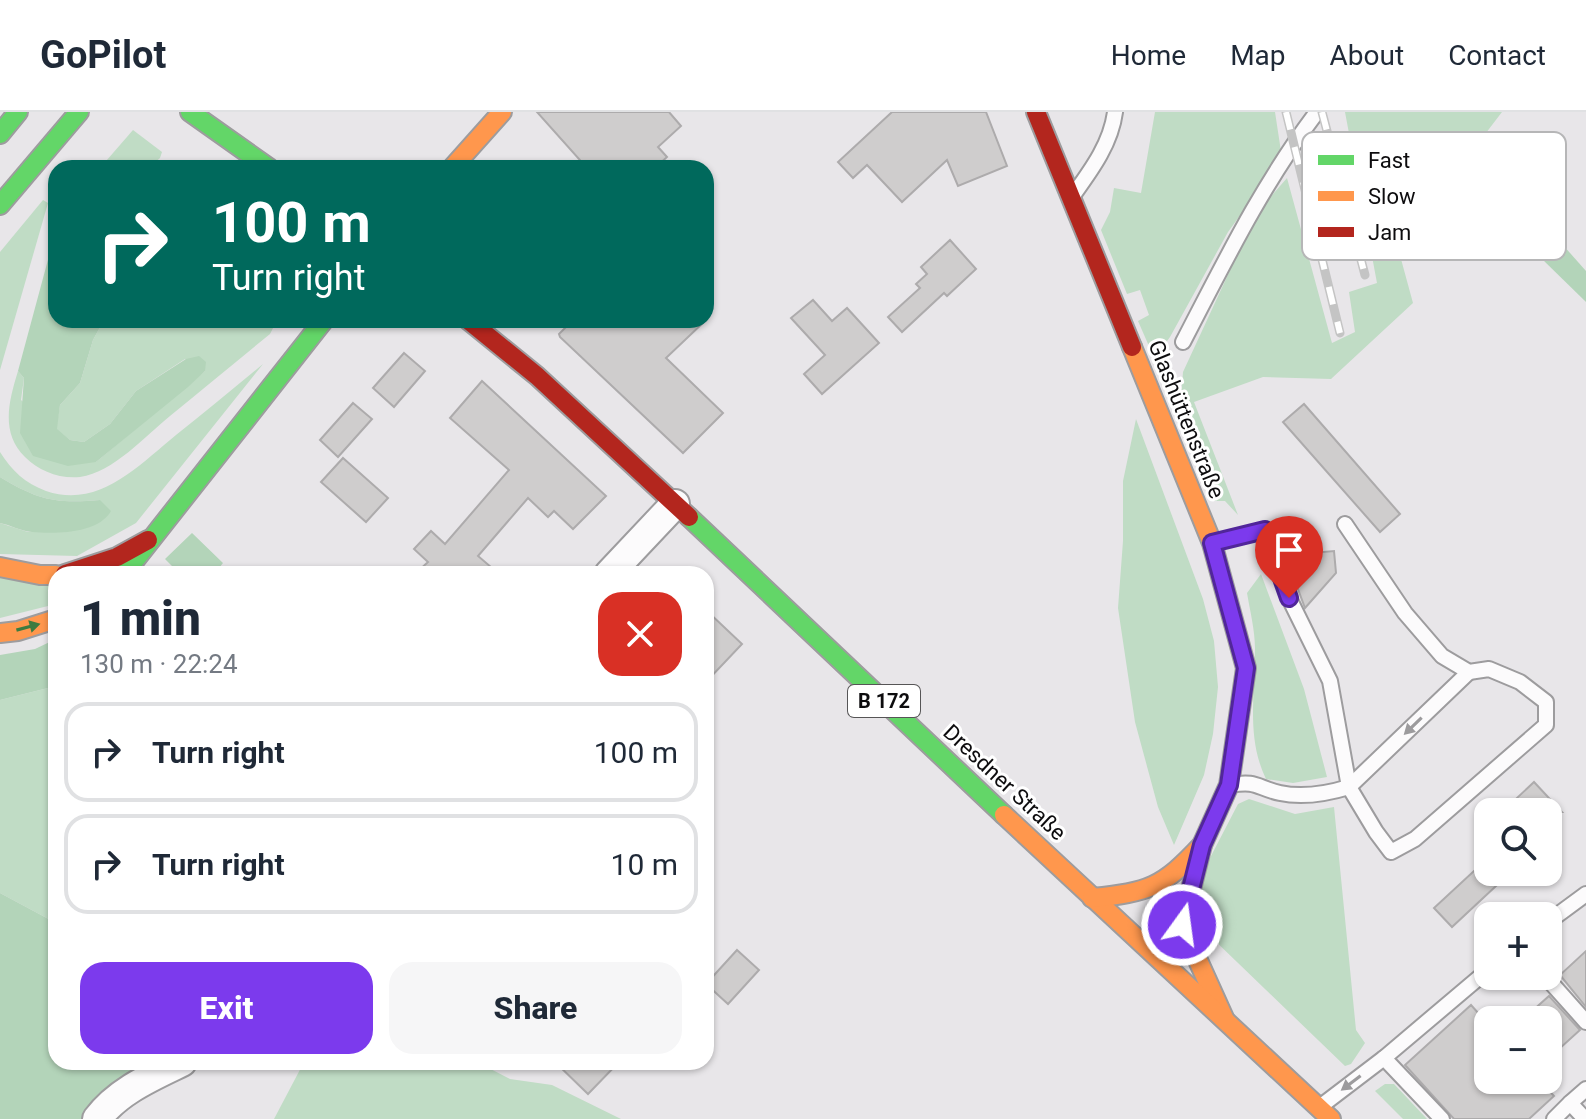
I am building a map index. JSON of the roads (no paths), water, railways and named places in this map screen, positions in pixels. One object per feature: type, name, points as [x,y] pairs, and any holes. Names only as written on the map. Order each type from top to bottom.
[{"type":"main road","points":[[0,205],[79,112]]},
{"type":"main road","points":[[190,112],[257,160]]},
{"type":"main road","points":[[459,160],[502,112]]},
{"type":"main road","name":"Glashüttenstraße","points":[[1036,112],[1212,543],[1246,668],[1229,785],[1202,845],[1182,925],[1226,1021]]},
{"type":"main road","points":[[302,346],[305,328]]},
{"type":"main road","points":[[131,566],[317,328]]},
{"type":"main road","name":"Dresdner Straße","points":[[478,328],[537,376],[1325,1113]]},
{"type":"main road","points":[[89,566],[138,547],[162,528]]},
{"type":"main road","points":[[0,567],[28,574],[48,575]]},
{"type":"main road","points":[[0,633],[48,622]]},
{"type":"main road","name":"Glashüttenstraße","points":[[1092,898],[1153,890],[1172,878],[1202,845]]},
{"type":"street","points":[[617,566],[675,504]]},
{"type":"street","points":[[97,1119],[136,1085],[166,1070]]},
{"type":"lane","points":[[1071,197],[1098,160],[1115,112]]},
{"type":"lane","points":[[1304,132],[1317,112]]},
{"type":"lane","points":[[1183,342],[1262,194],[1302,134]]},
{"type":"lane","points":[[1345,524],[1405,613],[1442,656],[1469,672]]},
{"type":"lane","points":[[1212,543],[1265,530],[1289,598],[1330,681],[1349,787],[1391,852],[1415,839],[1546,725],[1546,702],[1520,682],[1489,669],[1469,672],[1349,787],[1309,795],[1279,792],[1249,781],[1229,785]]},
{"type":"lane","points":[[1562,912],[1586,894]]},
{"type":"lane","points":[[1325,1113],[1474,982]]},
{"type":"lane","points":[[1557,990],[1586,1022]]},
{"type":"lane","points":[[1429,1020],[1439,1034]]},
{"type":"lane","points":[[1384,1058],[1442,1119]]},
{"type":"lane","points":[[1554,1119],[1586,1089]]},
{"type":"lane","points":[[1570,1103],[1585,1119]]},
{"type":"railway","points":[[1286,112],[1302,177]]},
{"type":"railway","points":[[1322,112],[1327,132]]},
{"type":"railway","points":[[1322,260],[1340,333]]},
{"type":"railway","points":[[1361,260],[1365,275]]}]
